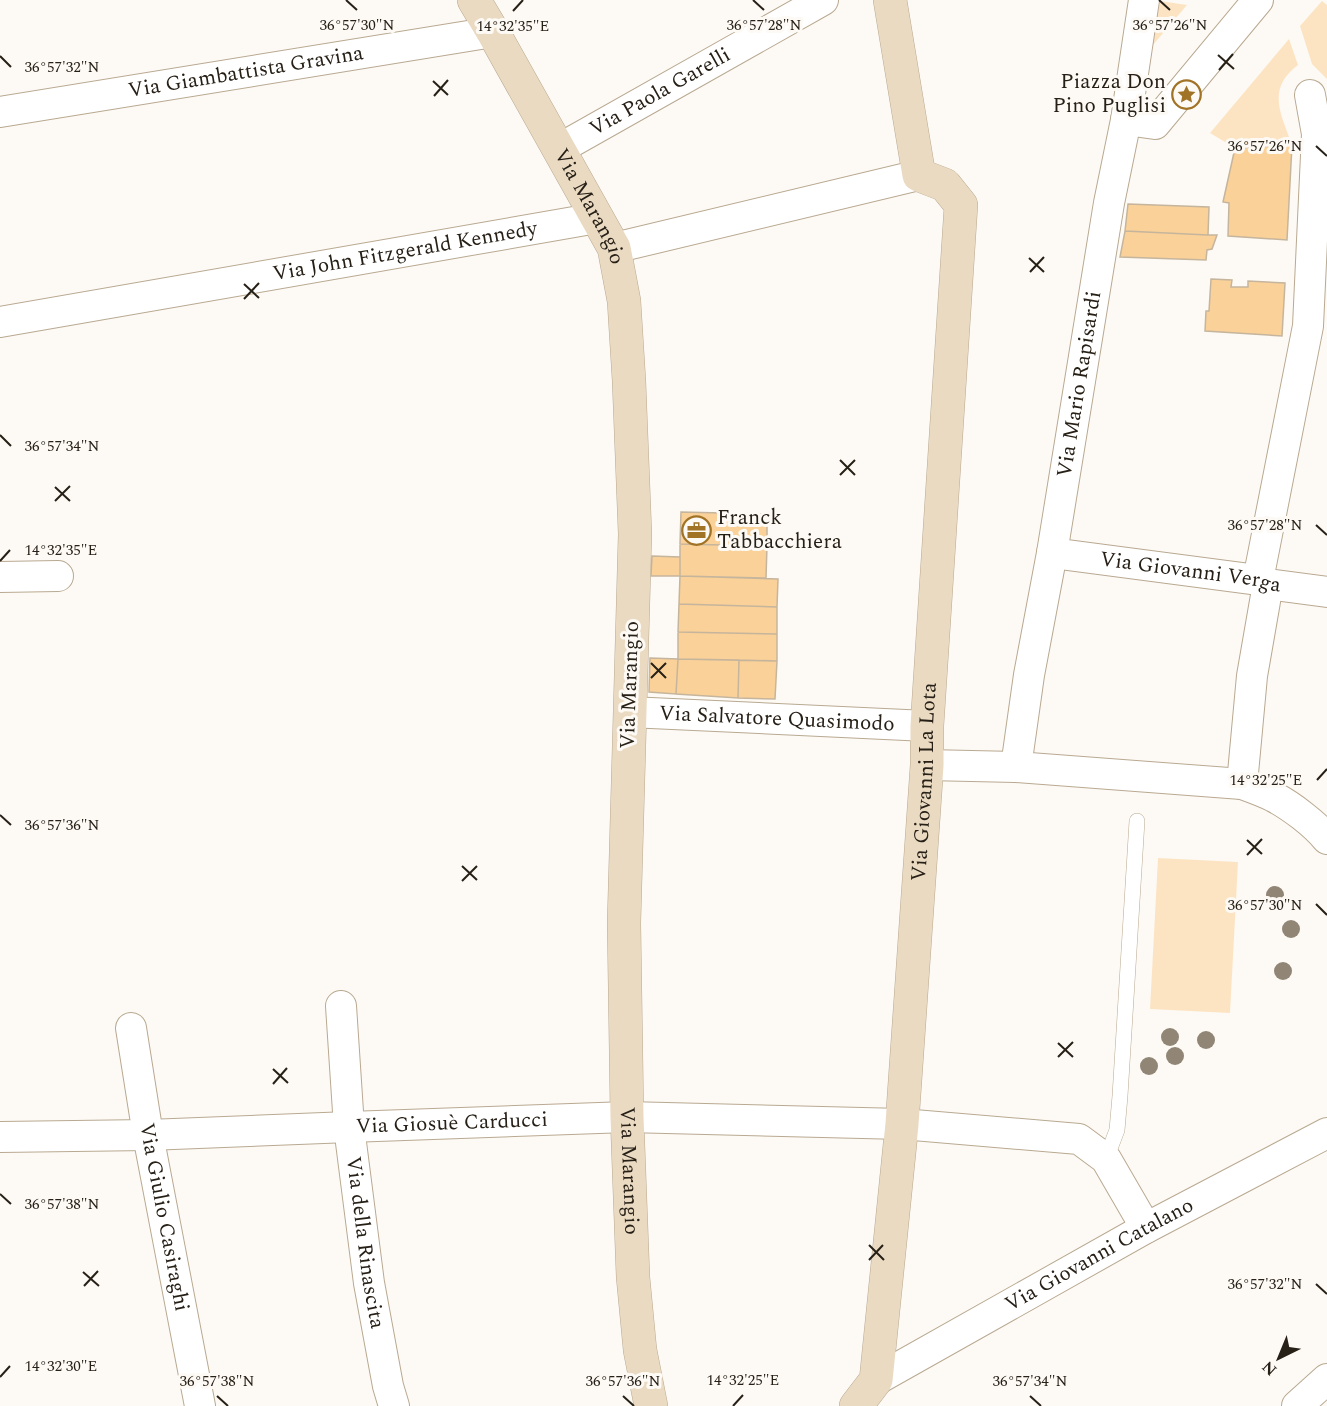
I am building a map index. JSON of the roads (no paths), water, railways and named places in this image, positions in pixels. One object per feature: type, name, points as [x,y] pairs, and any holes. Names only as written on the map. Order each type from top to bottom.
[{"type":"street","name":"Via Marangio","points":[[474,0],[614,248],[624,301],[630,381],[635,534],[624,923],[627,1117],[633,1277],[640,1350],[651,1406]]},
{"type":"street","name":"Via Paola Garelli","points":[[559,149],[823,0]]},
{"type":"street","points":[[614,248],[919,175],[890,0]]},
{"type":"street","name":"Via Mario Rapisardi","points":[[1016,767],[1029,675],[1052,553],[1109,203],[1126,120],[1144,0]]},
{"type":"street","points":[[1126,120],[1155,124],[1258,0]]},
{"type":"street","name":"Via Giambattista Gravina","points":[[0,112],[493,32]]},
{"type":"street","points":[[1242,784],[1263,582],[1308,326],[1317,134],[1310,95]]},
{"type":"street","name":"Via Giovanni La Lota","points":[[876,1380],[902,1124],[927,765],[927,726],[961,205],[945,185],[919,175]]},
{"type":"street","name":"Via John Fitzgerald Kennedy","points":[[0,322],[597,218]]},
{"type":"street","name":"Via Giovanni Verga","points":[[1052,553],[1327,592]]},
{"type":"street","points":[[0,577],[58,576]]},
{"type":"street","name":"Via Salvatore Quasimodo","points":[[629,712],[927,726]]},
{"type":"street","points":[[927,765],[1016,767],[1242,784],[1275,797],[1322,832],[1327,839]]},
{"type":"street","name":"Via della Rinascita","points":[[341,1006],[349,1126],[369,1283],[388,1386],[394,1406]]},
{"type":"street","name":"Via Giulio Casiraghi","points":[[131,1028],[148,1135],[200,1406]]},
{"type":"street","name":"Via Giosuè Carducci","points":[[0,1137],[148,1135],[627,1117],[902,1124],[1079,1139],[1106,1159]]},
{"type":"street","name":"Via Giovanni Catalano","points":[[876,1380],[1146,1228],[1327,1133]]},
{"type":"street","points":[[1106,1159],[1146,1228]]},
{"type":"street","points":[[1298,1406],[1327,1379]]},
{"type":"street","points":[[856,1406],[876,1380]]},
{"type":"lane","points":[[1106,1159],[1117,1130],[1137,821]]},
{"type":"place","name":"Piazza Don Pino Puglisi","points":[[1187,94]]},
{"type":"place","name":"Franck Tabbacchiera","points":[[696,530]]}]
